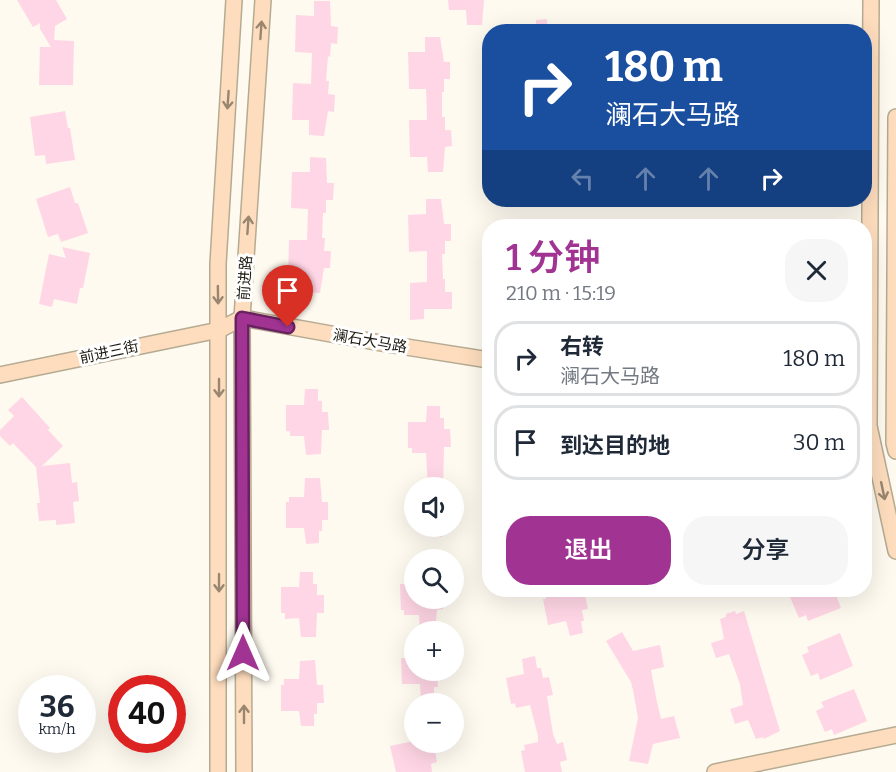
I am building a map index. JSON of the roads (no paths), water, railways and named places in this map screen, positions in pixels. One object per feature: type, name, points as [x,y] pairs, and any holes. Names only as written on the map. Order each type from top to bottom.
[{"type":"street","name":"前进路","points":[[218,772],[218,264],[234,0]]},
{"type":"street","name":"前进路","points":[[244,772],[242,318],[263,0]]},
{"type":"street","points":[[871,0],[871,24]]},
{"type":"street","points":[[896,117],[896,451]]},
{"type":"street","points":[[219,330],[242,318]]},
{"type":"street","name":"澜石大马路","points":[[242,318],[482,359]]},
{"type":"street","name":"前进三街","points":[[0,375],[219,330]]},
{"type":"street","points":[[872,427],[895,429]]},
{"type":"street","points":[[872,451],[896,551]]},
{"type":"street","points":[[715,772],[896,735]]}]
